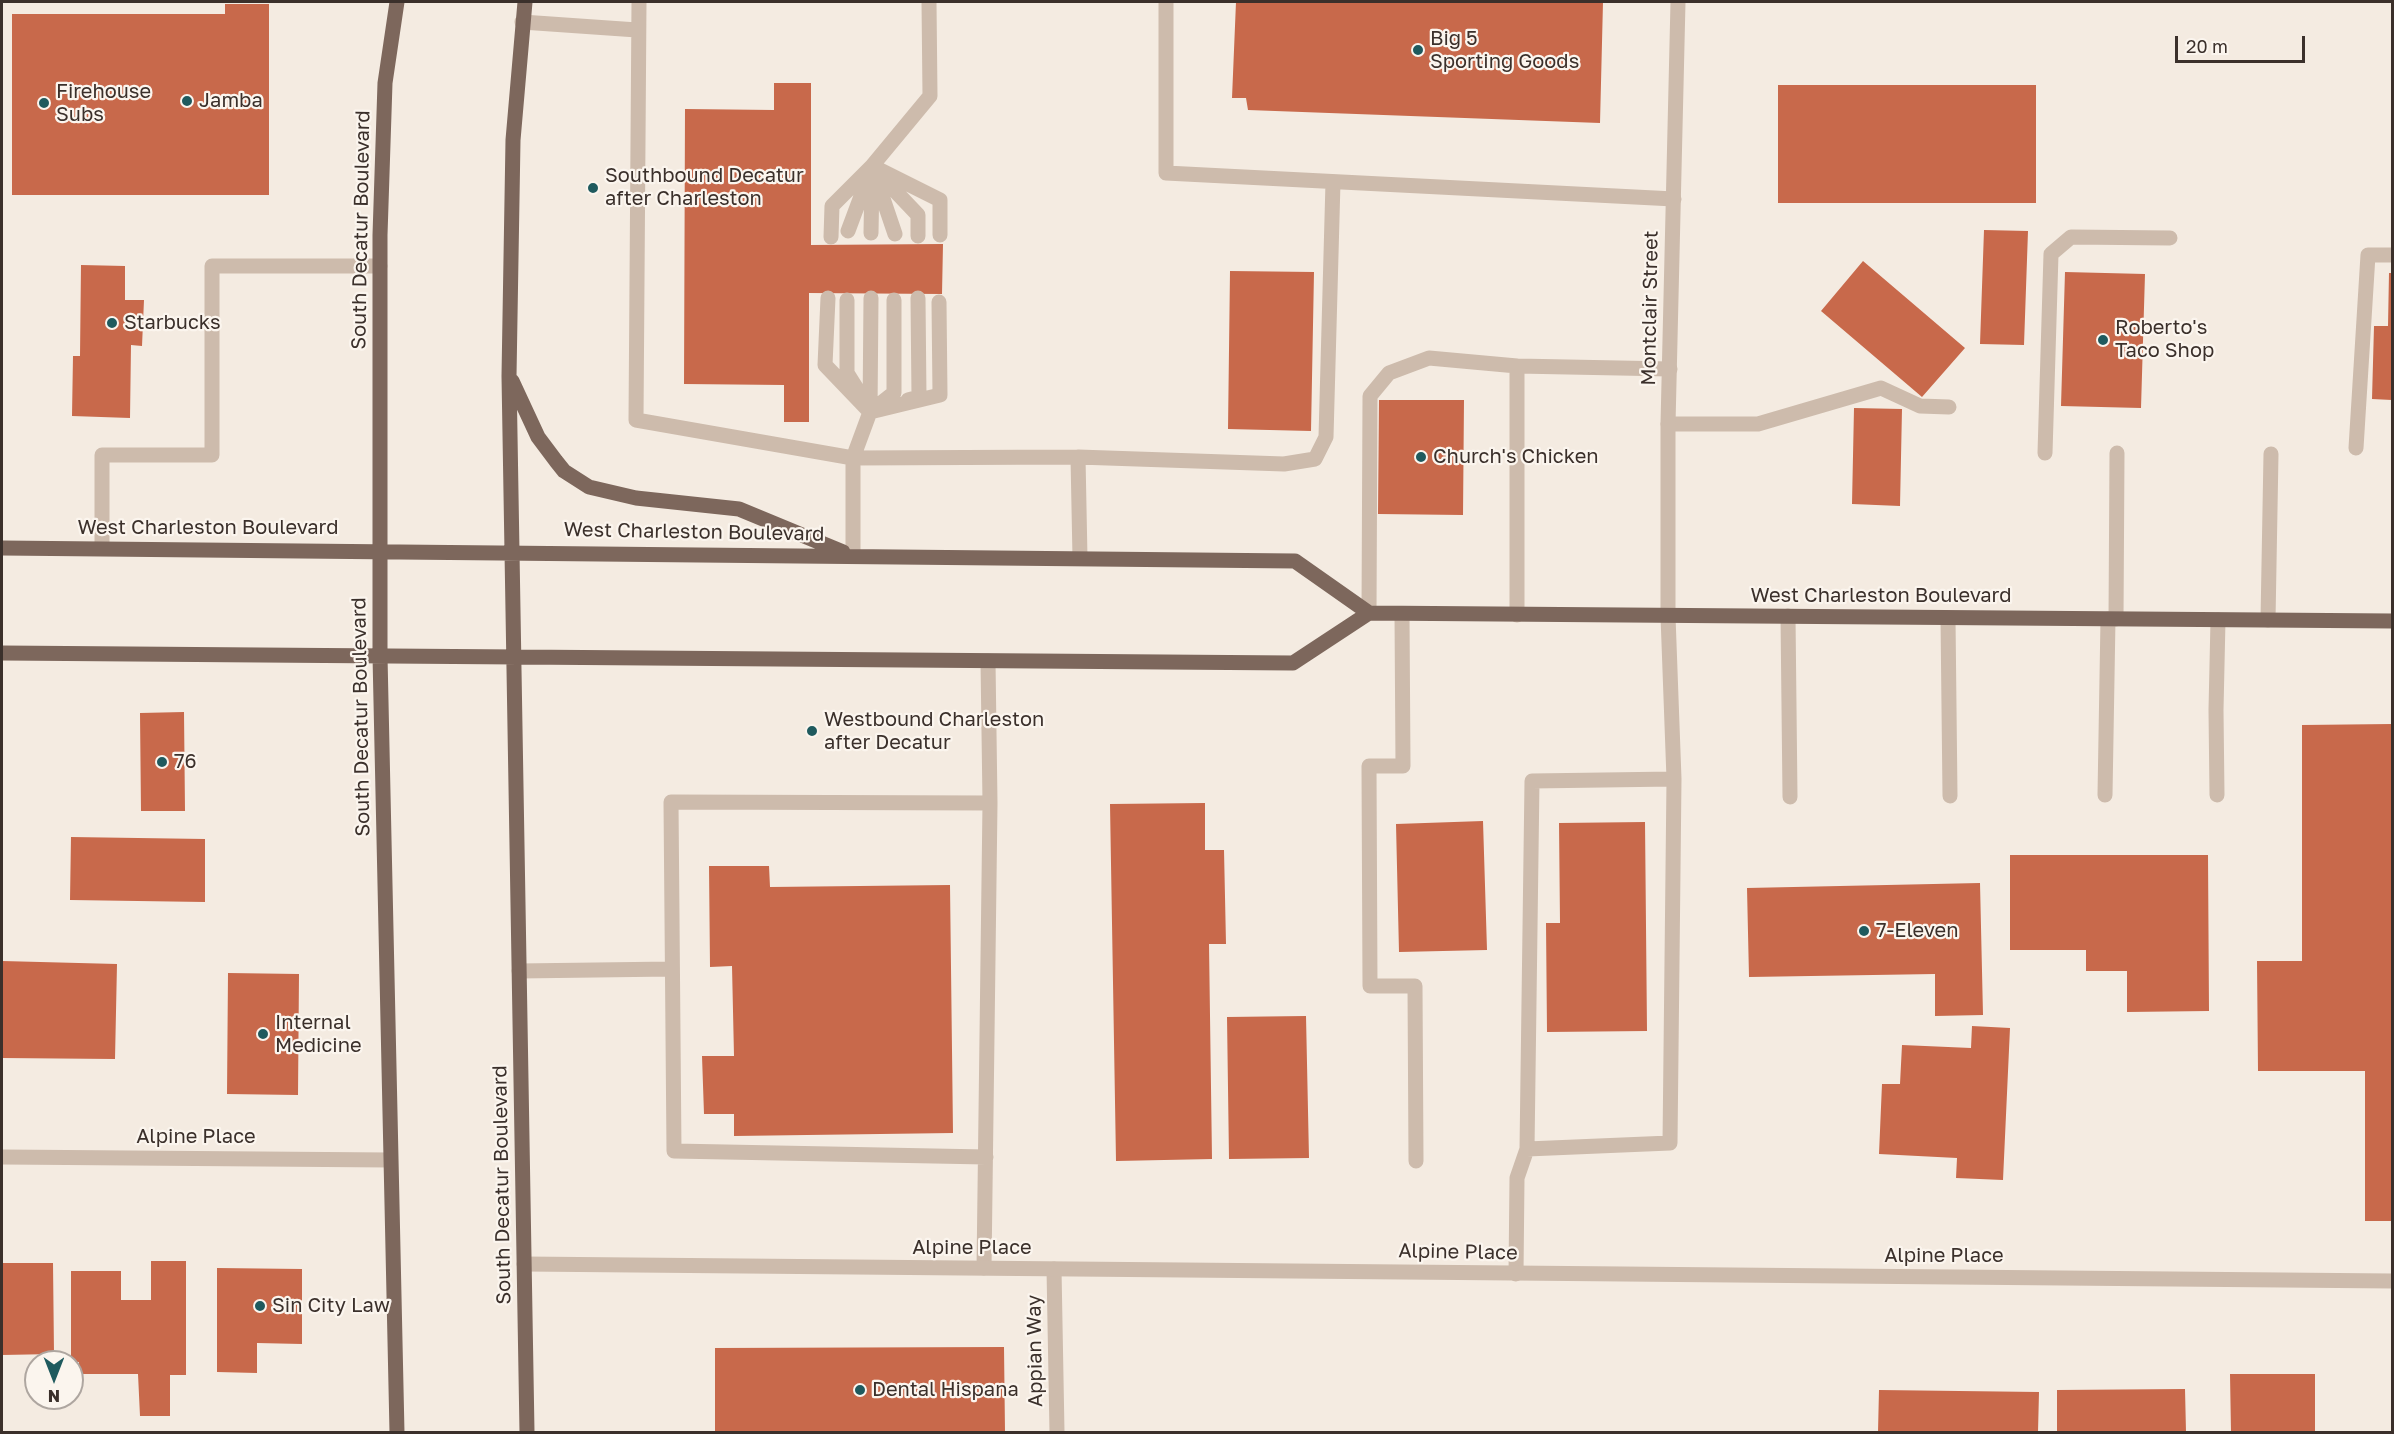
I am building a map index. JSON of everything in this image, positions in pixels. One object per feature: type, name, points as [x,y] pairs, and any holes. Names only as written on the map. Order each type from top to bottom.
[{"type":"main road","name":"South Decatur Boulevard","points":[[397,2],[385,83],[380,266],[380,656],[397,1432]]},
{"type":"main road","name":"South Decatur Boulevard","points":[[525,2],[513,140],[509,376],[527,1432]]},
{"type":"main road","points":[[509,376],[538,437],[564,471],[589,487],[636,498],[739,509],[853,556]]},
{"type":"main road","name":"West Charleston Boulevard","points":[[2,548],[512,551],[1295,561],[1369,614],[2392,621]]},
{"type":"main road","points":[[2,653],[1293,663],[1369,614]]},
{"type":"street","points":[[639,2],[636,420],[853,458],[1078,457],[1284,464],[1315,459],[1326,437],[1334,182]]},
{"type":"street","points":[[831,237],[832,206],[872,166],[930,96],[929,2]]},
{"type":"street","points":[[1166,2],[1166,173],[1674,199]]},
{"type":"street","name":"Montclair Street","points":[[1527,1149],[1670,1143],[1674,779],[1668,616],[1668,424],[1678,2]]},
{"type":"street","points":[[522,22],[637,30]]},
{"type":"street","points":[[848,231],[872,166]]},
{"type":"street","points":[[871,233],[872,166]]},
{"type":"street","points":[[872,166],[895,234]]},
{"type":"street","points":[[872,166],[940,201],[940,235]]},
{"type":"street","points":[[872,166],[918,215],[918,236]]},
{"type":"street","points":[[2045,453],[2051,254],[2071,237],[2170,238]]},
{"type":"street","points":[[2356,448],[2368,255],[2392,255]]},
{"type":"street","points":[[102,548],[102,455],[212,455],[212,266],[380,266]]},
{"type":"street","points":[[828,298],[825,365],[870,412]]},
{"type":"street","points":[[853,556],[853,458],[870,412],[871,298]]},
{"type":"street","points":[[870,412],[919,397],[918,298]]},
{"type":"street","points":[[847,300],[847,373],[870,412]]},
{"type":"street","points":[[870,412],[894,393],[894,300]]},
{"type":"street","points":[[870,412],[940,395],[939,302]]},
{"type":"street","points":[[1369,614],[1370,396],[1389,373],[1429,358],[1517,366],[1670,369]]},
{"type":"street","points":[[1517,366],[1517,615]]},
{"type":"street","points":[[1668,424],[1758,424],[1881,388],[1920,406],[1949,407]]},
{"type":"street","points":[[2105,795],[2117,453]]},
{"type":"street","points":[[2268,620],[2271,454]]},
{"type":"street","points":[[1078,457],[1080,558]]},
{"type":"street","points":[[1402,614],[1403,766],[1369,766],[1370,986],[1415,986],[1416,1161]]},
{"type":"street","points":[[1788,616],[1790,797]]},
{"type":"street","points":[[1948,618],[1950,796]]},
{"type":"street","points":[[2217,795],[2218,620]]},
{"type":"street","points":[[984,1269],[990,803],[988,661]]},
{"type":"street","points":[[1516,1274],[1517,1178],[1527,1149],[1532,781],[1674,779]]},
{"type":"street","points":[[986,1157],[674,1151],[671,802],[990,803]]},
{"type":"street","points":[[519,971],[672,969]]},
{"type":"street","name":"Alpine Place","points":[[2,1157],[390,1160]]},
{"type":"street","name":"Alpine Place","points":[[524,1264],[2392,1281]]},
{"type":"street","name":"Appian Way","points":[[1054,1269],[1057,1432]]},
{"type":"building","name":"Big 5 Sporting Goods","points":[[1236,2],[1603,2],[1600,123],[1248,110],[1246,98],[1232,98]]},
{"type":"building","points":[[225,4],[269,4],[269,195],[12,195],[12,14],[225,14]]},
{"type":"building","points":[[774,83],[811,83],[811,245],[943,244],[942,294],[809,293],[809,422],[784,422],[784,385],[684,384],[685,109],[774,110]]},
{"type":"building","points":[[1778,85],[2036,85],[2036,203],[1778,203]]},
{"type":"building","points":[[1984,230],[2028,231],[2024,345],[1980,344]]},
{"type":"building","points":[[1863,261],[1965,348],[1922,397],[1821,311]]},
{"type":"building","name":"Starbucks","points":[[81,265],[125,266],[125,300],[144,300],[142,346],[131,345],[130,418],[72,416],[73,356],[80,356]]},
{"type":"building","points":[[1230,271],[1314,272],[1311,431],[1228,429]]},
{"type":"building","name":"Roberto's Taco Shop","points":[[2065,272],[2145,274],[2141,408],[2061,406]]},
{"type":"building","points":[[2389,273],[2392,273],[2392,400],[2372,399],[2374,326],[2388,326]]},
{"type":"building","name":"Church's Chicken","points":[[1379,400],[1464,400],[1463,515],[1378,514]]},
{"type":"building","points":[[1854,408],[1902,409],[1900,506],[1852,504]]},
{"type":"building","points":[[184,712],[185,811],[141,811],[140,713]]},
{"type":"building","points":[[2392,724],[2392,1221],[2365,1221],[2365,1071],[2258,1071],[2257,961],[2302,961],[2302,725]]},
{"type":"building","points":[[1205,803],[1205,850],[1224,850],[1226,944],[1209,944],[1212,1159],[1116,1161],[1110,804]]},
{"type":"building","points":[[1483,821],[1487,950],[1399,952],[1396,824]]},
{"type":"building","points":[[1645,822],[1647,1031],[1547,1032],[1546,923],[1560,923],[1559,823]]},
{"type":"building","points":[[71,837],[205,839],[205,902],[70,900]]},
{"type":"building","points":[[2010,855],[2208,855],[2209,1011],[2127,1012],[2127,971],[2086,971],[2086,950],[2010,950]]},
{"type":"building","points":[[709,866],[769,866],[770,887],[950,885],[953,1133],[734,1136],[734,1114],[704,1114],[702,1056],[734,1056],[732,966],[710,967]]},
{"type":"building","name":"7-Eleven","points":[[1980,883],[1983,1015],[1935,1016],[1935,974],[1749,977],[1747,888]]},
{"type":"building","points":[[2,961],[117,964],[115,1059],[2,1058]]},
{"type":"building","name":"Internal Medicine","points":[[228,973],[299,974],[298,1095],[227,1094]]},
{"type":"building","points":[[1306,1016],[1309,1158],[1229,1159],[1227,1017]]},
{"type":"building","points":[[1972,1026],[2010,1028],[2003,1180],[1956,1178],[1957,1158],[1879,1154],[1882,1084],[1900,1084],[1902,1045],[1971,1048]]},
{"type":"building","points":[[151,1261],[186,1261],[186,1375],[170,1375],[170,1416],[140,1416],[138,1374],[84,1374],[84,1350],[71,1350],[71,1271],[121,1271],[121,1300],[151,1300]]},
{"type":"building","points":[[2,1263],[53,1263],[54,1350],[24,1350],[24,1355],[2,1355]]},
{"type":"building","name":"Sin City Law","points":[[217,1268],[302,1269],[302,1344],[257,1343],[257,1373],[217,1372]]},
{"type":"building","name":"Dental Hispana","points":[[1004,1347],[1005,1432],[715,1432],[715,1348]]},
{"type":"building","points":[[2230,1374],[2315,1374],[2315,1432],[2231,1432]]},
{"type":"building","points":[[2185,1389],[2186,1432],[2057,1432],[2057,1390]]},
{"type":"building","points":[[1879,1390],[2039,1392],[2038,1432],[1878,1432]]},
{"type":"place","name":"Big 5 Sporting Goods","points":[[1418,50]]},
{"type":"place","name":"Jamba","points":[[187,101]]},
{"type":"place","name":"Firehouse Subs","points":[[44,103]]},
{"type":"place","name":"Southbound Decatur after Charleston","points":[[593,188]]},
{"type":"place","name":"Starbucks","points":[[112,323]]},
{"type":"place","name":"Roberto's Taco Shop","points":[[2103,340]]},
{"type":"place","name":"Church's Chicken","points":[[1421,457]]},
{"type":"place","name":"Westbound Charleston after Decatur","points":[[812,731]]},
{"type":"place","name":"76","points":[[162,762]]},
{"type":"place","name":"7-Eleven","points":[[1864,931]]},
{"type":"place","name":"Internal Medicine","points":[[263,1034]]},
{"type":"place","name":"Sin City Law","points":[[260,1306]]},
{"type":"place","name":"Dental Hispana","points":[[860,1390]]}]
